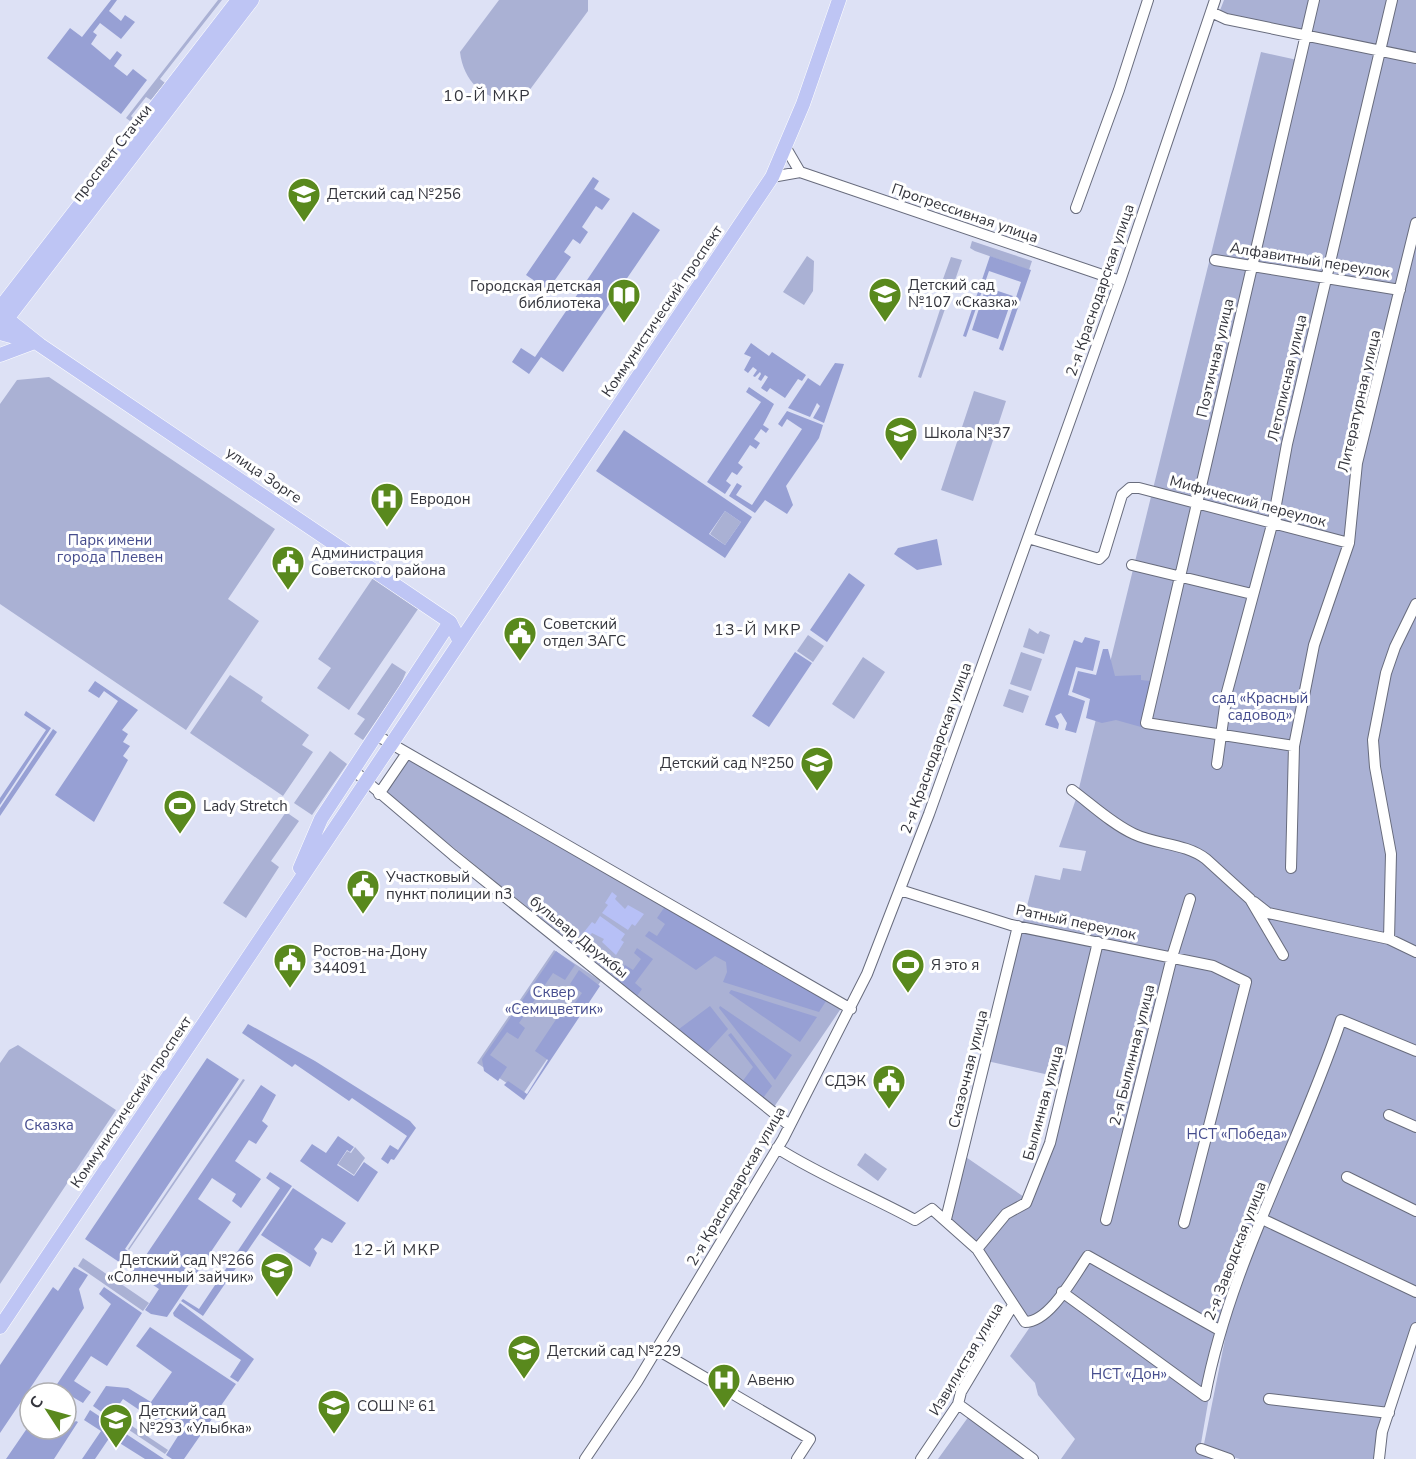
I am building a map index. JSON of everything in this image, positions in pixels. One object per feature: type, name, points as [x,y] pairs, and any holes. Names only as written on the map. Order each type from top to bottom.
[{"type":"main road","name":"проспект Стачки","points":[[2,317],[238,0]]},
{"type":"main road","name":"проспект Стачки","points":[[2,317],[252,0]]},
{"type":"main road","name":"Коммунистический проспект","points":[[0,1327],[472,620],[772,177],[786,148],[839,0]]},
{"type":"main road","name":"улица Зорге","points":[[2,317],[37,344],[450,622],[459,640]]},
{"type":"main road","name":"улица Зорге","points":[[0,333],[37,344]]},
{"type":"main road","points":[[0,355],[17,346],[37,344]]},
{"type":"main road","points":[[450,622],[472,620]]},
{"type":"main road","name":"Коммунистический проспект","points":[[290,895],[321,819],[450,622]]},
{"type":"street","points":[[1076,208],[1119,90],[1148,0]]},
{"type":"street","name":"2-я Краснодарская улица","points":[[585,1459],[656,1349],[777,1148],[787,1124],[850,1008],[900,890],[1028,538],[1120,281],[1215,0]]},
{"type":"street","name":"Поэтичная улица","points":[[1220,734],[1146,723],[1178,576],[1314,0]]},
{"type":"street","name":"Летописная улица","points":[[1217,764],[1227,692],[1273,521],[1287,444],[1351,184],[1392,0]]},
{"type":"street","points":[[1211,12],[1226,20],[1416,58]]},
{"type":"street","points":[[772,177],[800,172],[786,148]]},
{"type":"street","name":"Прогрессивная улица","points":[[800,172],[1120,281]]},
{"type":"street","name":"Литературная улица","points":[[1291,868],[1294,746],[1314,645],[1349,543],[1358,463],[1416,223]]},
{"type":"street","name":"Алфавитный переулок","points":[[1215,260],[1400,290]]},
{"type":"street","name":"Мифический переулок","points":[[1028,538],[1099,559],[1104,554],[1122,495],[1130,488],[1139,488],[1273,521],[1349,543]]},
{"type":"street","points":[[1132,565],[1252,594]]},
{"type":"street","points":[[1389,939],[1391,854],[1375,766],[1373,740],[1386,673],[1395,647],[1416,604]]},
{"type":"street","points":[[1220,734],[1294,746]]},
{"type":"street","points":[[376,735],[850,1008]]},
{"type":"street","points":[[379,794],[407,753]]},
{"type":"street","name":"бульвар Дружбы","points":[[353,770],[379,794],[787,1124]]},
{"type":"street","points":[[1072,790],[1134,834],[1198,853],[1268,912],[1389,939],[1416,952]]},
{"type":"street","name":"Ратный переулок","points":[[900,890],[1018,926],[1213,966],[1246,982],[1184,1223]]},
{"type":"street","name":"2-я Былинная улица","points":[[1106,1220],[1172,957],[1190,899]]},
{"type":"street","points":[[1250,899],[1283,955]]},
{"type":"street","name":"Сказочная улица","points":[[946,1219],[1018,926]]},
{"type":"street","name":"Былинная улица","points":[[976,1249],[1006,1214],[1026,1203],[1040,1172],[1050,1143],[1098,942]]},
{"type":"street","name":"2-я Заводская улица","points":[[1062,1292],[1205,1396],[1221,1331],[1260,1218],[1319,1083],[1341,1020],[1416,1051]]},
{"type":"street","points":[[1389,1115],[1416,1128]]},
{"type":"street","points":[[777,1148],[815,1172],[858,1189],[915,1220],[932,1209],[946,1219],[976,1249],[1013,1305]]},
{"type":"street","points":[[1347,1177],[1416,1211]]},
{"type":"street","points":[[1260,1218],[1416,1292]]},
{"type":"street","name":"Извилистая улица","points":[[921,1459],[958,1404],[961,1392],[1013,1305],[1025,1322],[1036,1321],[1046,1314],[1088,1256],[1221,1331]]},
{"type":"street","points":[[1379,1459],[1382,1431],[1416,1328]]},
{"type":"street","points":[[656,1349],[810,1439],[797,1459]]},
{"type":"street","points":[[1269,1399],[1389,1413]]},
{"type":"street","points":[[958,1404],[1033,1459]]},
{"type":"street","points":[[1201,1449],[1229,1459]]},
{"type":"green space","points":[[218,0],[222,0],[160,79],[165,83],[151,100],[146,97],[131,116],[135,120],[130,121],[126,118]]},
{"type":"green space","points":[[499,0],[588,0],[588,11],[523,99],[500,99],[481,90],[467,75],[460,52]]},
{"type":"green space","name":"сад «Красный садовод»","points":[[1224,0],[1416,0],[1416,950],[1271,911],[1203,852],[1134,832],[1078,792],[1261,52],[1302,61],[1309,33],[1219,13]]},
{"type":"green space","points":[[972,241],[1032,261],[1029,270],[975,251],[970,248]]},
{"type":"green space","points":[[807,256],[814,261],[813,291],[804,305],[783,292]]},
{"type":"green space","points":[[951,257],[962,260],[921,378],[918,377],[949,282],[943,279]]},
{"type":"green space","name":"Парк имени города Плевен","points":[[49,377],[275,529],[228,599],[259,621],[186,730],[0,604],[0,404],[17,380]]},
{"type":"green space","points":[[974,391],[1006,401],[973,501],[941,490]]},
{"type":"green space","points":[[725,511],[741,522],[725,545],[710,534]]},
{"type":"green space","points":[[373,578],[418,609],[349,710],[317,688],[331,668],[318,659]]},
{"type":"green space","points":[[1029,628],[1038,634],[1040,631],[1050,635],[1044,654],[1023,647]]},
{"type":"green space","points":[[808,635],[824,646],[813,662],[797,651]]},
{"type":"green space","points":[[1021,652],[1042,659],[1031,691],[1010,684]]},
{"type":"green space","points":[[863,657],[885,672],[854,719],[832,704]]},
{"type":"green space","points":[[392,663],[406,672],[400,686],[363,740],[354,734],[365,719],[357,714]]},
{"type":"green space","points":[[230,675],[263,697],[261,701],[309,735],[302,745],[313,752],[283,796],[190,733]]},
{"type":"green space","points":[[1009,689],[1029,696],[1023,713],[1003,706]]},
{"type":"green space","points":[[330,751],[347,764],[312,815],[294,803]]},
{"type":"green space","points":[[408,758],[842,1007],[774,1107],[390,796],[387,790]]},
{"type":"green space","name":"НСТ «Победа»","points":[[1076,799],[1134,836],[1197,854],[1266,914],[1388,941],[1416,953],[1416,1322],[1382,1423],[1377,1459],[1240,1459],[1203,1449],[1226,1334],[1209,1397],[1200,1449],[1224,1459],[1061,1459],[1075,1439],[1038,1395],[1035,1383],[1010,1356],[1030,1327],[973,1252],[943,1226],[960,1153],[1030,1201],[1067,1079],[987,1061],[1035,875],[1060,880],[1063,868],[1081,871],[1086,851],[1059,847]]},
{"type":"green space","points":[[286,812],[299,821],[271,861],[279,867],[246,918],[223,903]]},
{"type":"green space","name":"Сквер «Семицветик»","points":[[554,950],[601,981],[523,1094],[477,1063]]},
{"type":"green space","name":"Сказка","points":[[18,1045],[116,1110],[0,1284],[0,1063],[9,1050]]},
{"type":"green space","points":[[243,1079],[245,1080],[129,1250],[128,1249]]},
{"type":"green space","points":[[355,1147],[365,1158],[354,1175],[338,1164],[347,1151],[351,1153]]},
{"type":"green space","points":[[865,1153],[887,1169],[878,1181],[857,1165]]},
{"type":"green space","points":[[83,1258],[149,1303],[143,1311],[78,1266]]},
{"type":"green space","points":[[114,1414],[168,1450],[165,1454],[111,1418]]},
{"type":"green space","points":[[969,1416],[1029,1459],[938,1459]]},
{"type":"shaded area","points":[[111,0],[117,0],[109,11],[121,21],[125,15],[135,22],[121,39],[100,23],[93,32],[97,35],[91,44],[110,60],[117,51],[122,55],[114,66],[127,76],[133,69],[147,80],[121,114],[47,58],[70,28],[82,37]]},
{"type":"shaded area","points":[[593,177],[599,181],[594,189],[610,199],[602,210],[596,206],[582,227],[588,232],[580,244],[573,239],[564,252],[571,257],[548,290],[526,275]]},
{"type":"shaded area","points":[[633,212],[660,230],[563,372],[541,357],[529,374],[512,362],[521,348],[535,357]]},
{"type":"shaded area","points":[[990,256],[1031,270],[1003,351],[999,349],[1021,282],[989,271],[966,337],[963,336]]},
{"type":"shaded area","points":[[986,287],[1013,296],[998,339],[972,330]]},
{"type":"shaded area","points":[[751,343],[769,356],[772,352],[806,375],[802,381],[798,379],[785,398],[770,388],[767,392],[761,388],[768,377],[765,375],[761,381],[758,379],[760,372],[755,377],[753,376],[757,370],[753,367],[748,373],[744,370],[751,357],[744,354]]},
{"type":"shaded area","points":[[835,363],[844,364],[824,423],[813,418],[820,406],[817,403],[810,417],[788,408],[808,378],[820,386]]},
{"type":"shaded area","points":[[749,387],[774,404],[763,425],[769,429],[766,433],[761,429],[754,439],[760,443],[756,449],[750,445],[738,463],[743,467],[737,475],[732,472],[726,481],[731,485],[725,494],[707,482],[761,402],[746,392]]},
{"type":"shaded area","points":[[787,411],[823,425],[819,438],[786,486],[793,505],[787,514],[765,500],[755,513],[729,496],[737,483],[742,486],[736,495],[752,505],[802,429],[787,419],[782,427],[778,424]]},
{"type":"shaded area","points":[[624,430],[752,517],[725,558],[596,471]],"holes":[[[725,511],[741,522],[725,545],[709,534]]]},
{"type":"shaded area","points":[[937,539],[942,565],[917,570],[894,554],[898,548]]},
{"type":"shaded area","points":[[849,573],[865,585],[827,642],[810,630]]},
{"type":"shaded area","points":[[1085,637],[1100,641],[1093,671],[1076,667],[1068,695],[1085,701],[1076,733],[1065,730],[1067,723],[1061,713],[1055,716],[1059,724],[1058,729],[1045,725],[1074,640],[1082,643]]},
{"type":"shaded area","points":[[1103,649],[1108,649],[1115,676],[1141,675],[1141,680],[1150,681],[1141,727],[1116,720],[1102,723],[1086,718],[1090,699],[1072,692],[1078,671],[1096,675]]},
{"type":"shaded area","points":[[795,652],[812,663],[769,727],[752,716]]},
{"type":"shaded area","points":[[95,681],[138,710],[122,730],[128,734],[123,742],[130,746],[123,756],[128,760],[94,822],[55,795],[118,701],[104,691],[99,698],[88,691]]},
{"type":"shaded area","points":[[26,711],[51,728],[0,805],[0,798],[46,730],[24,715]]},
{"type":"shaded area","points":[[53,729],[57,732],[0,816],[0,808]]},
{"type":"shaded area","points":[[612,892],[617,896],[615,899],[625,909],[628,905],[644,914],[635,926],[632,924],[628,930],[602,913],[608,905],[605,903]]},
{"type":"shaded area","points":[[666,905],[828,998],[819,1012],[723,982],[727,972],[726,962],[715,956],[696,970],[645,936],[649,931],[657,936],[665,924],[657,918]]},
{"type":"shaded area","points":[[600,916],[625,934],[621,940],[624,942],[616,955],[602,942],[604,939],[592,933],[589,936],[584,932],[592,922],[595,924]]},
{"type":"shaded area","points":[[637,948],[653,959],[635,983],[642,989],[637,996],[615,978],[625,965],[633,970],[641,959],[634,953]]},
{"type":"shaded area","points":[[556,951],[575,965],[565,980],[553,973],[519,1023],[525,1028],[518,1039],[507,1032],[490,1055],[507,1067],[498,1081],[484,1071],[482,1059]]},
{"type":"shaded area","points":[[579,970],[600,986],[524,1100],[504,1085],[508,1081],[527,1094],[548,1060],[535,1051],[559,1015],[564,1018],[582,993],[570,984]]},
{"type":"shaded area","points":[[731,990],[817,1017],[800,1042],[729,993]]},
{"type":"shaded area","points":[[710,1006],[728,1029],[707,1052],[679,1029]]},
{"type":"shaded area","points":[[720,1006],[792,1055],[775,1080],[719,1008]]},
{"type":"shaded area","points":[[248,1024],[315,1061],[410,1121],[416,1128],[394,1160],[391,1159],[388,1164],[381,1159],[390,1145],[398,1150],[407,1136],[352,1098],[349,1101],[295,1064],[292,1067],[242,1033]]},
{"type":"shaded area","points":[[731,1033],[772,1086],[763,1098],[742,1082],[753,1067],[728,1035]]},
{"type":"shaded area","points":[[207,1058],[239,1079],[125,1249],[142,1261],[261,1085],[276,1095],[262,1121],[268,1126],[256,1144],[249,1140],[235,1161],[261,1179],[241,1208],[232,1201],[236,1194],[212,1178],[198,1199],[231,1222],[167,1317],[151,1314],[145,1310],[159,1289],[85,1239]]},
{"type":"shaded area","points":[[338,1136],[354,1147],[350,1152],[347,1150],[337,1165],[354,1176],[364,1162],[378,1172],[358,1202],[300,1161],[312,1144],[326,1153]]},
{"type":"shaded area","points":[[270,1172],[292,1186],[203,1316],[181,1301],[183,1299],[199,1309],[280,1188],[266,1178]]},
{"type":"shaded area","points":[[293,1188],[346,1223],[332,1243],[322,1238],[314,1249],[317,1253],[310,1267],[261,1235]]},
{"type":"shaded area","points":[[74,1267],[88,1275],[79,1289],[84,1308],[35,1381],[18,1381],[18,1406],[0,1433],[0,1365],[53,1287],[58,1291]]},
{"type":"shaded area","points":[[104,1287],[142,1313],[107,1366],[91,1356],[74,1381],[59,1381],[111,1304],[99,1294]]},
{"type":"shaded area","points":[[180,1303],[254,1359],[238,1382],[230,1377],[241,1360],[174,1316],[173,1313]]},
{"type":"shaded area","points":[[150,1327],[236,1384],[184,1459],[172,1459],[166,1455],[178,1436],[123,1399],[110,1418],[93,1406],[106,1386],[128,1388],[151,1402],[172,1372],[136,1346]]},
{"type":"shaded area","points":[[78,1384],[91,1392],[83,1403],[78,1400]]},
{"type":"shaded area","points":[[90,1410],[164,1459],[145,1459],[110,1437],[95,1459],[82,1459],[101,1431],[84,1420]]},
{"type":"shaded area","points":[[18,1441],[66,1441],[54,1459],[6,1459]]},
{"type":"place","name":"Детский сад №256","points":[[304,223]]},
{"type":"place","name":"Детский сад №107 «Сказка»","points":[[885,323]]},
{"type":"place","name":"Городская детская библиотека","points":[[624,324]]},
{"type":"place","name":"Школа №37","points":[[901,462]]},
{"type":"place","name":"Евродон","points":[[387,528]]},
{"type":"place","name":"Администрация Советского района","points":[[288,591]]},
{"type":"place","name":"Советский отдел ЗАГС","points":[[520,662]]},
{"type":"place","name":"Детский сад №250","points":[[817,792]]},
{"type":"place","name":"Lady Stretch","points":[[180,835]]},
{"type":"place","name":"Участковый пункт полиции n3","points":[[363,915]]},
{"type":"place","name":"Ростов-на-Дону 344091","points":[[290,989]]},
{"type":"place","name":"Я это я","points":[[908,994]]},
{"type":"place","name":"СДЭК","points":[[889,1110]]},
{"type":"place","name":"Детский сад №266 «Солнечный зайчик»","points":[[277,1298]]},
{"type":"place","name":"Детский сад №229","points":[[524,1380]]},
{"type":"place","name":"Авеню","points":[[724,1409]]},
{"type":"place","name":"СОШ № 61","points":[[334,1435]]},
{"type":"place","name":"Детский сад №293 «Улыбка»","points":[[116,1449]]},
{"type":"district","name":"10-Й МКР","points":[[487,96]]},
{"type":"district","name":"13-Й МКР","points":[[758,630]]},
{"type":"district","name":"12-Й МКР","points":[[397,1250]]},
{"type":"park label","name":"НСТ «Дон»","points":[[1129,1374]]}]
